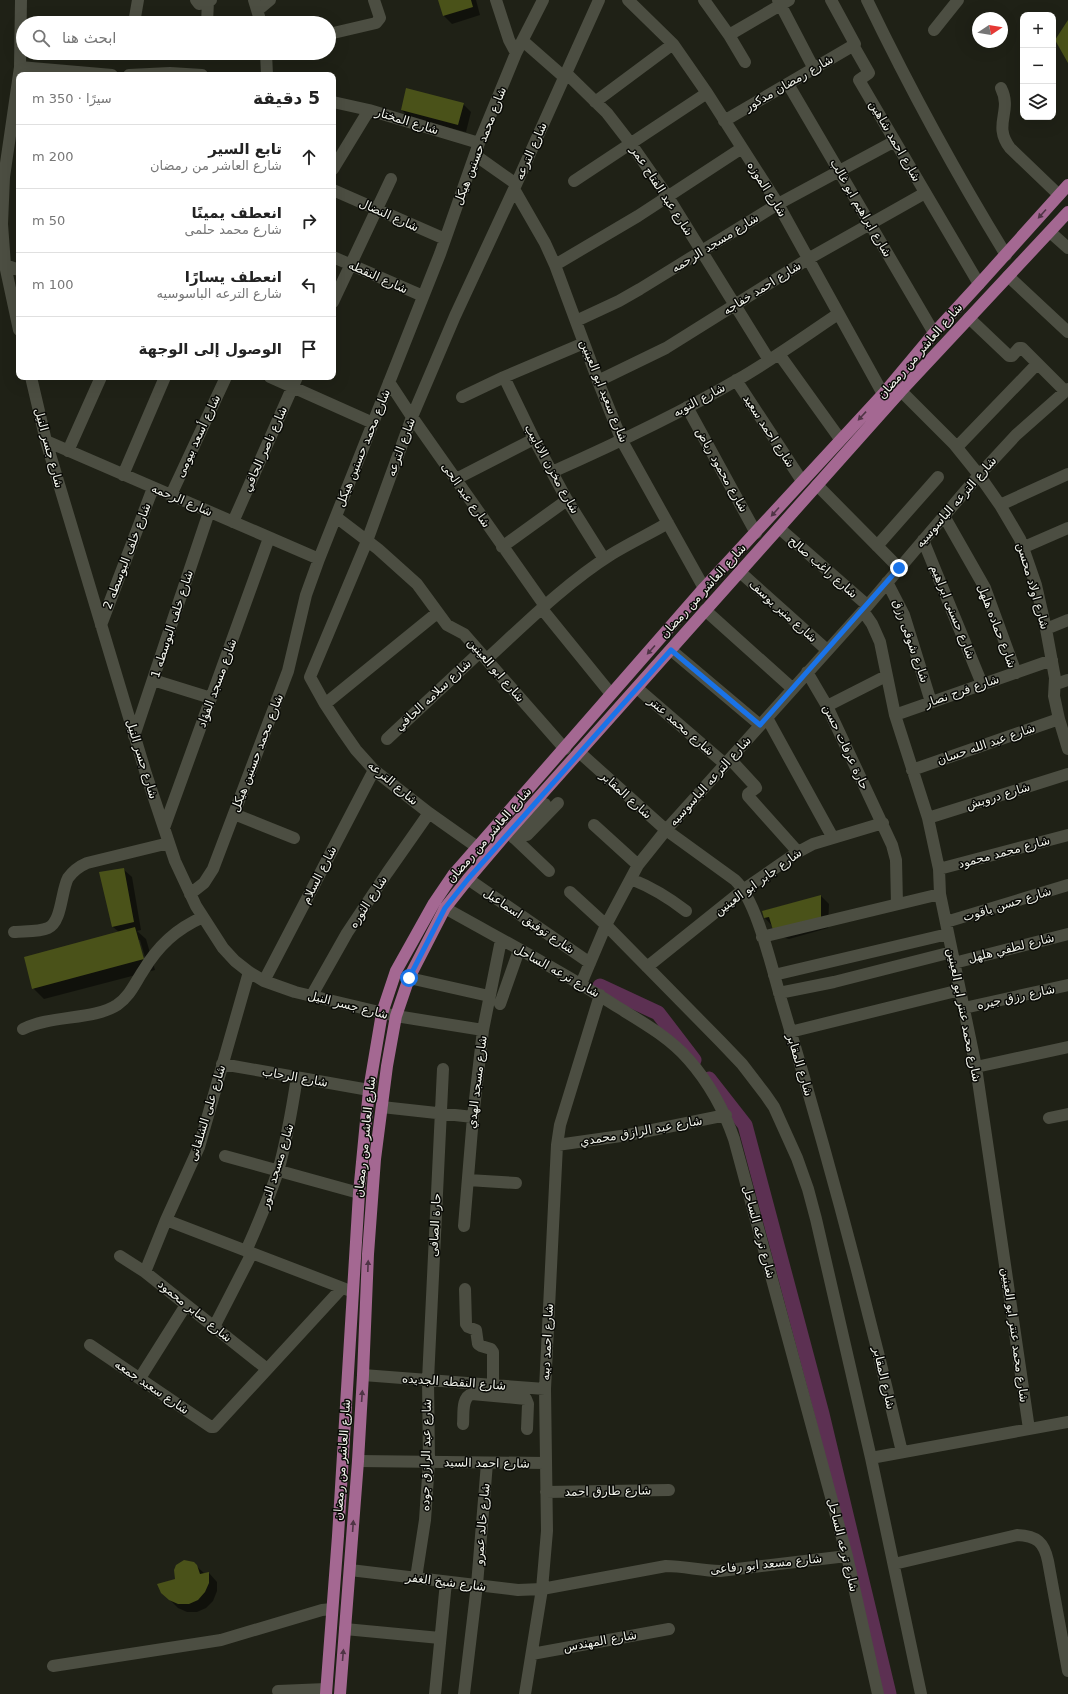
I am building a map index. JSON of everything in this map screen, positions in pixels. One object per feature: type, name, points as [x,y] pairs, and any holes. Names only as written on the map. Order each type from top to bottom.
[{"type":"main road","name":"شارع العاشر من رمضان","points":[[326,1691],[332,1609],[348,1290],[369,1090],[382,1013],[396,971],[410,943],[434,902],[453,875],[565,749],[704,588],[883,394],[934,333],[980,284],[1068,185]]},
{"type":"main road","name":"شارع العاشر من رمضان","points":[[340,1694],[358,1461],[368,1254],[375,1159],[396,1016],[409,978],[445,908],[468,879],[511,835],[548,804],[579,752],[901,391],[1068,212]]},
{"type":"street","points":[[21,0],[22,16]]},
{"type":"street","points":[[135,16],[138,0]]},
{"type":"street","points":[[196,0],[199,4],[209,0],[208,16]]},
{"type":"street","points":[[259,16],[256,5],[270,0]]},
{"type":"street","points":[[336,32],[376,23],[380,18],[374,0]]},
{"type":"street","points":[[496,0],[509,40],[516,53]]},
{"type":"street","name":"شارع محمد حسنين هيكل","points":[[190,894],[204,883],[213,869],[288,671],[306,595],[319,559],[423,296],[475,155],[516,53],[543,0]]},
{"type":"street","name":"شارع الترعه","points":[[477,847],[429,813],[374,770],[356,750],[325,704],[311,681],[311,673],[367,541],[412,417],[455,316],[598,0]]},
{"type":"street","name":"شارع الموزه","points":[[628,0],[673,44],[707,93],[778,204],[883,394]]},
{"type":"street","points":[[704,0],[729,35],[745,62]]},
{"type":"street","name":"شارع احمد شاهين","points":[[831,0],[869,73],[859,80],[980,284]]},
{"type":"street","points":[[867,0],[910,88],[948,158],[1006,255]]},
{"type":"street","points":[[934,30],[958,0]]},
{"type":"street","points":[[729,35],[783,2],[814,69]]},
{"type":"street","name":"شارع عبد الفتاح عمر","points":[[523,41],[565,75],[607,113],[631,144],[668,197],[735,305],[774,357],[840,439]]},
{"type":"street","points":[[595,102],[673,44]]},
{"type":"street","name":"شارع رمضان مدكور","points":[[724,121],[854,45]]},
{"type":"street","points":[[20,60],[20,72]]},
{"type":"street","points":[[266,60],[267,72]]},
{"type":"street","points":[[20,67],[78,72]]},
{"type":"street","name":"شارع ابراهيم ابو غالب","points":[[788,84],[934,333]]},
{"type":"street","points":[[1001,88],[1006,101],[1001,129],[1005,140],[1010,148],[1059,195]]},
{"type":"street","points":[[574,181],[707,93]]},
{"type":"street","name":"شارع المختار","points":[[336,103],[369,110],[480,143]]},
{"type":"street","points":[[336,164],[369,110]]},
{"type":"street","points":[[16,115],[14,139],[4,177],[2,224],[5,265],[16,316]]},
{"type":"street","name":"شارع مسجد الرحمه","points":[[576,321],[625,298],[778,204],[895,141]]},
{"type":"street","points":[[555,265],[608,235],[742,148]]},
{"type":"street","points":[[475,155],[515,186]]},
{"type":"street","points":[[336,296],[392,179]]},
{"type":"street","name":"شارع سعيد ابو العينين","points":[[515,186],[545,242],[555,265],[598,381],[622,440],[704,588]]},
{"type":"street","name":"شارع النضال","points":[[336,191],[445,239]]},
{"type":"street","name":"شارع احمد خفاجه","points":[[598,381],[666,348],[808,259],[925,193]]},
{"type":"street","points":[[1050,232],[1068,248]]},
{"type":"street","name":"شارع النقطه","points":[[336,258],[423,296]]},
{"type":"street","points":[[5,265],[16,269]]},
{"type":"street","points":[[1008,276],[1068,332]]},
{"type":"street","name":"شارع التوبه","points":[[552,472],[622,440],[736,380],[774,357],[838,314]]},
{"type":"street","points":[[969,318],[1009,356],[1012,356],[1019,348],[1022,348],[1067,393]]},
{"type":"street","points":[[462,397],[504,377],[584,343]]},
{"type":"street","points":[[957,448],[1037,364]]},
{"type":"street","name":"شارع مخزن الانابيب","points":[[504,377],[534,439],[567,500],[604,559]]},
{"type":"street","name":"شارع جسر النيل","points":[[31,380],[46,441],[134,736],[175,861],[190,894],[223,948],[235,961],[249,972],[264,981],[296,992],[396,1016],[483,1030]]},
{"type":"street","points":[[68,451],[101,380]]},
{"type":"street","points":[[123,475],[164,380]]},
{"type":"street","name":"شارع أسعد بيومى","points":[[171,495],[225,380]]},
{"type":"street","points":[[285,380],[295,382],[373,423]]},
{"type":"street","name":"شارع احمد سعيد","points":[[736,380],[802,481]]},
{"type":"street","name":"شارع ناصر الحافي","points":[[233,522],[295,382]]},
{"type":"street","name":"شارع عبد الحى","points":[[389,382],[543,607],[612,694]]},
{"type":"street","name":"شارع اولاد محسن","points":[[901,391],[957,448],[979,475],[1016,529],[1036,585],[1056,684],[1054,696],[1059,719],[1067,742]]},
{"type":"street","name":"شارع الترعه الباسوسيه","points":[[581,984],[606,925],[638,865],[666,830],[865,608],[979,475],[1016,435],[1054,402],[1067,393]]},
{"type":"street","name":"شارع محمود رياض","points":[[687,407],[756,533]]},
{"type":"street","points":[[456,479],[534,439]]},
{"type":"street","name":"شارع الرحمه","points":[[46,441],[319,559]]},
{"type":"street","points":[[1000,506],[1068,474]]},
{"type":"street","points":[[877,546],[938,477]]},
{"type":"street","points":[[817,485],[899,568]]},
{"type":"street","name":"شارع خلف البوسطه 2","points":[[101,624],[153,488]]},
{"type":"street","points":[[502,547],[567,500]]},
{"type":"street","name":"شارع خلف البوسطه 1","points":[[134,736],[209,512]]},
{"type":"street","name":"شارع حماده هلهل","points":[[944,516],[984,588],[1016,673]]},
{"type":"street","name":"شارع ابو العينين","points":[[336,517],[367,541],[416,584],[447,625],[462,632],[565,749]]},
{"type":"street","points":[[484,656],[604,559],[668,523]]},
{"type":"street","name":"شارع راغب صالح","points":[[779,528],[865,608]]},
{"type":"street","points":[[1022,548],[1068,528]]},
{"type":"street","name":"شارع مسجد الفؤاد","points":[[164,828],[269,538]]},
{"type":"street","name":"شارع حسنى ابراهيم","points":[[923,540],[982,684]]},
{"type":"street","name":"شارع منير يوسف","points":[[740,572],[827,650]]},
{"type":"street","name":"شارع شوقى رزق","points":[[887,582],[904,615],[931,702]]},
{"type":"street","name":"شارع محمد عنتر ابو العينين","points":[[865,608],[880,642],[895,715],[928,818],[939,869],[940,894],[976,1067],[1029,1429]]},
{"type":"street","points":[[705,610],[793,688]]},
{"type":"street","points":[[325,704],[437,613]]},
{"type":"street","points":[[1046,629],[1068,620]]},
{"type":"street","points":[[671,650],[763,721],[833,838]]},
{"type":"street","name":"شارع سلامه الحافي","points":[[387,738],[484,656]]},
{"type":"street","name":"شارع فرج نصار","points":[[895,715],[1052,660]]},
{"type":"street","name":"حارة عرفات حسن","points":[[807,672],[827,706],[892,845],[896,860],[897,904]]},
{"type":"street","points":[[827,706],[886,676]]},
{"type":"street","points":[[153,680],[211,698]]},
{"type":"street","points":[[1056,684],[1068,680]]},
{"type":"street","name":"شارع محمد عنتر","points":[[637,688],[756,786],[748,796],[798,852]]},
{"type":"street","name":"شارع عبد الله حسان","points":[[912,770],[1059,719]]},
{"type":"street","name":"شارع المقابر","points":[[579,752],[666,830],[735,880],[743,890],[762,937],[827,1155],[879,1356],[902,1452]]},
{"type":"street","name":"شارع السلام","points":[[264,981],[374,770]]},
{"type":"street","name":"شارع درويش","points":[[928,818],[1068,774]]},
{"type":"street","points":[[527,835],[548,804]]},
{"type":"street","name":"شارع الثوره","points":[[312,995],[347,933],[429,813]]},
{"type":"street","points":[[234,814],[294,838]]},
{"type":"street","name":"شارع جابر ابو العينين","points":[[647,967],[743,890],[798,852],[813,844],[882,823]]},
{"type":"street","points":[[594,824],[638,865]]},
{"type":"street","points":[[511,835],[548,870]]},
{"type":"street","name":"شارع محمد محمود","points":[[939,869],[1068,835]]},
{"type":"street","points":[[14,932],[45,929],[53,925],[57,918],[68,878],[80,866],[169,843]]},
{"type":"street","name":"شارع توفيق اسماعيل","points":[[468,879],[590,963]]},
{"type":"street","points":[[631,879],[650,887],[669,898],[686,911]]},
{"type":"street","name":"شارع حسن ياقوت","points":[[774,975],[947,928],[1068,885]]},
{"type":"street","points":[[570,892],[606,925],[742,1064],[774,1107],[797,1158],[808,1189],[816,1219],[871,1458],[921,1694]]},
{"type":"street","points":[[762,937],[940,894]]},
{"type":"street","name":"شارع ترعه الساحل","points":[[445,908],[600,995],[654,1030],[672,1044],[688,1060],[703,1078],[726,1115],[736,1146],[847,1556],[878,1694]]},
{"type":"street","points":[[23,1029],[43,1022],[104,1011],[117,1004],[129,993],[164,942],[183,928],[203,917]]},
{"type":"street","name":"شارع لطفي هلهل","points":[[779,993],[1068,934]]},
{"type":"street","name":"شارع مسجد الهدي","points":[[464,1226],[473,1117],[483,1030],[501,940]]},
{"type":"street","points":[[500,1004],[519,950]]},
{"type":"street","name":"شارع على الشلقانى","points":[[146,1272],[166,1220],[199,1147],[249,972]]},
{"type":"street","points":[[409,978],[489,996]]},
{"type":"street","name":"شارع رزق جيره","points":[[964,1008],[1068,985]]},
{"type":"street","points":[[790,1032],[960,990]]},
{"type":"street","name":"شارع احمد ديبه","points":[[525,1694],[542,1590],[547,1531],[544,1389],[557,1144],[560,1125],[600,995]]},
{"type":"street","points":[[976,1067],[1068,1047]]},
{"type":"street","name":"شارع الرحاب","points":[[222,1064],[369,1090]]},
{"type":"street","name":"حارة الصافى","points":[[428,1380],[443,1069]]},
{"type":"street","name":"شارع مسجد النور","points":[[214,1328],[249,1252],[278,1170],[290,1124],[297,1078]]},
{"type":"street","points":[[382,1107],[473,1117]]},
{"type":"street","points":[[1049,1118],[1068,1114]]},
{"type":"street","name":"شارع عبد الرازق محمدي","points":[[557,1144],[628,1135],[726,1115]]},
{"type":"street","points":[[225,1156],[359,1193]]},
{"type":"street","points":[[468,1180],[516,1184]]},
{"type":"street","points":[[166,1220],[348,1290],[267,1369]]},
{"type":"street","name":"شارع صابر محمود","points":[[120,1256],[146,1272],[267,1369]]},
{"type":"street","points":[[465,1289],[466,1324],[468,1327],[476,1330],[478,1344],[491,1349],[493,1352],[500,1389]]},
{"type":"street","points":[[140,1378],[186,1305]]},
{"type":"street","name":"شارع سعيد جمعه","points":[[90,1345],[211,1427],[214,1426],[267,1369]]},
{"type":"street","name":"شارع النقطه الجديده","points":[[363,1375],[428,1380],[500,1389],[544,1389]]},
{"type":"street","name":"شارع عبد الرازق جوده","points":[[416,1578],[425,1520],[429,1462],[428,1380]]},
{"type":"street","points":[[463,1424],[465,1400],[469,1395],[500,1389],[526,1399],[528,1404],[527,1423],[544,1418]]},
{"type":"street","points":[[871,1458],[1068,1422]]},
{"type":"street","name":"شارع احمد السيد","points":[[358,1461],[545,1463]]},
{"type":"street","name":"شارع خالد عمرو","points":[[464,1694],[477,1586],[487,1462]]},
{"type":"street","name":"شارع طارق احمد","points":[[546,1492],[669,1490]]},
{"type":"street","points":[[894,1564],[1017,1535],[1028,1536],[1039,1541],[1046,1550],[1068,1672]]},
{"type":"street","name":"شارع مسعد ابو رفاعى","points":[[542,1590],[666,1566],[681,1566],[707,1571],[720,1571],[847,1556]]},
{"type":"street","name":"شارع شيخ الغفر","points":[[350,1570],[477,1586],[518,1590],[542,1590]]},
{"type":"street","points":[[435,1694],[446,1582]]},
{"type":"street","points":[[53,1666],[221,1640],[322,1610],[332,1609]]},
{"type":"street","name":"شارع المهندس","points":[[532,1654],[669,1629]]},
{"type":"street","points":[[345,1630],[440,1638]]},
{"type":"street","points":[[278,1691],[326,1691]]},
{"type":"building","points":[[438,0],[471,0],[473,7],[443,16]]},
{"type":"building","points":[[1068,20],[1068,63],[1056,42],[1056,38]]},
{"type":"building","points":[[406,88],[464,103],[458,125],[401,110]]},
{"type":"building","points":[[124,868],[134,922],[112,927],[99,872]]},
{"type":"building","points":[[821,895],[821,920],[773,930],[769,917],[764,918],[762,911]]},
{"type":"building","points":[[135,927],[144,959],[32,989],[24,957]]},
{"type":"building","points":[[184,1560],[194,1562],[197,1565],[200,1574],[209,1572],[209,1583],[205,1592],[198,1600],[189,1604],[178,1604],[169,1600],[161,1593],[157,1584],[175,1579],[174,1570],[176,1565]]},
{"type":"waterway","points":[[600,986],[658,1013],[694,1060]]},
{"type":"waterway","points":[[709,1079],[745,1125],[822,1414],[889,1694]]},
{"type":"route","points":[[409,978],[445,908],[468,879],[508,832],[671,650],[760,725],[899,568]]}]
